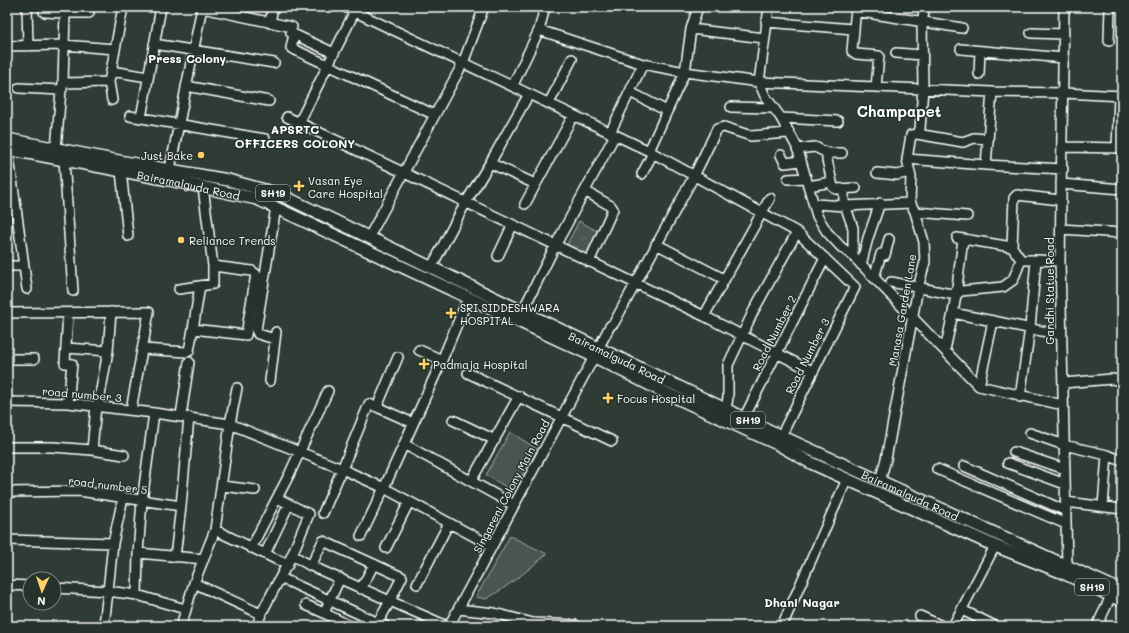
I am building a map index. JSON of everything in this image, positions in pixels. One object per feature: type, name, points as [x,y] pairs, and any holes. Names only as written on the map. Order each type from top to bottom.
[{"type":"main road","name":"Bairamalguda Road","points":[[7,146],[56,149],[228,180],[264,190],[304,205],[522,312],[599,352],[668,394],[777,444],[811,463],[995,546],[1065,569],[1122,591]]},
{"type":"main road","name":"Bairamalguda Road","points":[[7,146],[64,160],[203,187],[261,201],[276,207],[468,298],[599,352],[880,481],[1065,569],[1122,601]]},
{"type":"main road","points":[[261,201],[264,190]]},
{"type":"street","points":[[27,7],[28,46]]},
{"type":"street","points":[[112,100],[109,82],[123,7]]},
{"type":"street","points":[[140,118],[161,7]]},
{"type":"street","points":[[170,169],[202,7],[233,11],[270,23],[334,53]]},
{"type":"street","points":[[270,23],[273,7]]},
{"type":"street","points":[[345,7],[513,85],[573,116],[651,152],[797,232],[825,258]]},
{"type":"street","points":[[369,237],[463,63],[484,7]]},
{"type":"street","points":[[513,85],[538,30],[546,7]]},
{"type":"street","points":[[642,174],[667,111],[685,72],[691,29],[698,7]]},
{"type":"street","points":[[769,7],[759,82],[773,108],[781,118],[797,149],[806,182],[815,204],[817,216],[827,232],[841,247],[862,265],[979,386],[1020,397],[1063,405]]},
{"type":"street","name":"Manasa Garden Lane","points":[[880,481],[886,459],[914,318],[918,288],[925,262],[924,242],[911,203],[910,172],[907,166],[907,158],[912,135],[917,134],[920,129],[923,88],[922,22],[925,7]]},
{"type":"street","name":"Gandhi Statue Road","points":[[1064,7],[1063,169],[1060,200],[1060,261],[1066,506],[1065,569]]},
{"type":"street","points":[[1109,40],[1110,7]]},
{"type":"street","points":[[876,87],[879,56],[853,53],[853,29],[856,9],[962,28]]},
{"type":"street","points":[[299,123],[355,11]]},
{"type":"street","points":[[44,12],[89,13]]},
{"type":"street","points":[[56,149],[62,87],[65,13]]},
{"type":"street","points":[[766,22],[853,29]]},
{"type":"street","points":[[691,29],[764,38]]},
{"type":"street","points":[[538,30],[643,64],[685,72],[759,82],[1120,96],[1120,148],[1063,147]]},
{"type":"street","points":[[292,33],[291,48],[435,115]]},
{"type":"street","points":[[1030,33],[1064,34]]},
{"type":"street","points":[[154,44],[274,63]]},
{"type":"street","points":[[7,46],[63,46],[115,49]]},
{"type":"street","points":[[961,49],[1064,58]]},
{"type":"street","points":[[978,74],[980,51]]},
{"type":"street","points":[[896,53],[922,55]]},
{"type":"street","points":[[549,103],[572,59]]},
{"type":"street","points":[[522,312],[555,246],[585,191],[643,64]]},
{"type":"street","points":[[111,71],[148,77]]},
{"type":"street","points":[[19,88],[62,87],[109,82]]},
{"type":"street","points":[[186,86],[269,101]]},
{"type":"street","points":[[630,92],[667,111]]},
{"type":"street","points":[[986,165],[992,92]]},
{"type":"street","points":[[431,268],[466,202],[529,94]]},
{"type":"street","points":[[731,107],[773,108]]},
{"type":"street","points":[[130,116],[265,139]]},
{"type":"street","points":[[525,204],[573,116]]},
{"type":"street","points":[[287,117],[466,202],[512,226],[704,316],[812,371]]},
{"type":"street","points":[[781,118],[838,121]]},
{"type":"street","name":"Singareni Colony Main Road","points":[[448,626],[560,417],[599,352],[610,326],[614,324],[694,176],[717,129],[724,127],[729,128],[751,136],[788,133]]},
{"type":"street","points":[[917,134],[963,142],[974,138],[988,139]]},
{"type":"street","points":[[7,146],[27,289]]},
{"type":"street","points":[[797,149],[815,147],[827,153],[842,153]]},
{"type":"street","points":[[827,153],[827,160],[834,189],[856,188]]},
{"type":"street","points":[[781,155],[785,163],[801,161]]},
{"type":"street","points":[[907,158],[986,165],[1063,169]]},
{"type":"street","points":[[64,160],[73,291]]},
{"type":"street","points":[[490,163],[536,184]]},
{"type":"street","points":[[121,171],[128,236]]},
{"type":"street","points":[[877,173],[897,175],[910,172]]},
{"type":"street","points":[[788,179],[806,182],[832,182]]},
{"type":"street","points":[[1061,184],[1122,189]]},
{"type":"street","points":[[179,289],[213,284],[214,266],[203,187]]},
{"type":"street","points":[[844,189],[845,206],[854,228],[853,256]]},
{"type":"street","points":[[585,191],[611,206],[613,209],[588,262]]},
{"type":"street","points":[[1021,260],[1012,247],[1014,198],[1017,195],[1060,200]]},
{"type":"street","points":[[704,316],[770,198]]},
{"type":"street","points":[[815,204],[845,206],[880,203],[911,203]]},
{"type":"street","points":[[862,265],[868,238],[880,203]]},
{"type":"street","points":[[270,381],[276,336],[258,334],[256,330],[276,207]]},
{"type":"street","points":[[915,212],[967,216]]},
{"type":"street","points":[[498,256],[512,226]]},
{"type":"street","points":[[1061,229],[1122,233]]},
{"type":"street","points":[[726,410],[728,397],[728,365],[741,336],[797,232]]},
{"type":"street","points":[[874,278],[881,254],[885,254],[889,239]]},
{"type":"street","points":[[945,350],[956,295],[960,239],[1012,247]]},
{"type":"street","points":[[656,244],[724,279]]},
{"type":"street","name":"Road Number 3","points":[[781,436],[855,287],[825,258]]},
{"type":"street","name":"Road Number 2","points":[[744,418],[825,258]]},
{"type":"street","points":[[891,282],[956,295],[961,291],[1003,287],[1013,280],[1021,260]]},
{"type":"street","points":[[1021,260],[1060,261]]},
{"type":"street","points":[[1020,397],[1030,328],[1036,260]]},
{"type":"street","points":[[7,266],[24,266]]},
{"type":"street","points":[[193,329],[244,335],[248,334],[256,274],[254,272],[214,266]]},
{"type":"street","points":[[142,349],[189,351],[200,286]]},
{"type":"street","points":[[361,536],[414,423],[468,298]]},
{"type":"street","points":[[92,450],[97,406],[108,351],[111,312]]},
{"type":"street","points":[[7,313],[149,312],[131,410]]},
{"type":"street","points":[[68,313],[65,363],[72,364],[68,402]]},
{"type":"street","points":[[953,313],[1061,335]]},
{"type":"street","points":[[979,386],[993,321]]},
{"type":"street","points":[[66,348],[108,351]]},
{"type":"street","points":[[419,350],[442,360]]},
{"type":"street","points":[[377,407],[398,357]]},
{"type":"street","points":[[7,359],[34,359]]},
{"type":"street","points":[[175,558],[182,506],[185,416],[189,362]]},
{"type":"street","points":[[468,372],[612,441]]},
{"type":"street","points":[[1063,383],[1112,379],[1122,381]]},
{"type":"street","points":[[181,626],[194,583],[215,530],[230,424],[237,388]]},
{"type":"street","points":[[251,548],[300,453],[328,391]]},
{"type":"street","points":[[471,481],[519,396]]},
{"type":"street","name":"road number 3","points":[[7,402],[68,402],[185,416],[230,424],[342,469],[384,488],[492,546]]},
{"type":"street","points":[[323,513],[369,404],[414,423]]},
{"type":"street","points":[[137,595],[138,553],[142,501],[154,413]]},
{"type":"street","points":[[453,420],[495,440]]},
{"type":"street","points":[[1030,433],[1064,445],[1107,455],[1122,461]]},
{"type":"street","points":[[404,444],[514,505]]},
{"type":"street","points":[[7,447],[53,447],[92,450],[124,455]]},
{"type":"street","points":[[1014,452],[1065,469]]},
{"type":"street","points":[[1103,506],[1107,455]]},
{"type":"street","points":[[1008,462],[1065,484]]},
{"type":"street","points":[[964,466],[1066,506],[1103,506],[1122,509]]},
{"type":"street","points":[[937,469],[1066,524]]},
{"type":"street","points":[[782,626],[847,479]]},
{"type":"street","points":[[222,486],[254,490]]},
{"type":"street","name":"road number 5","points":[[7,492],[79,491],[182,506]]},
{"type":"street","points":[[104,626],[114,543],[123,498]]},
{"type":"street","points":[[256,626],[288,565],[309,514],[277,498]]},
{"type":"street","points":[[386,548],[409,502]]},
{"type":"street","points":[[265,554],[289,504]]},
{"type":"street","points":[[417,584],[449,523]]},
{"type":"street","points":[[215,530],[288,565]]},
{"type":"street","points":[[7,540],[114,543]]},
{"type":"street","points":[[281,578],[330,599],[379,625],[402,577],[323,541],[311,566]]},
{"type":"street","points":[[953,626],[995,546]]},
{"type":"street","points":[[138,553],[175,558],[204,559]]},
{"type":"street","points":[[292,555],[311,566],[340,578],[361,589],[448,626]]},
{"type":"street","points":[[361,589],[374,564]]},
{"type":"street","points":[[324,613],[340,578]]},
{"type":"street","points":[[194,583],[261,614]]},
{"type":"street","points":[[7,585],[22,586]]},
{"type":"street","points":[[62,588],[108,591],[137,595],[185,609]]},
{"type":"street","points":[[1097,626],[1111,596]]},
{"type":"street","points":[[306,605],[350,626]]},
{"type":"street","points":[[458,609],[494,613],[532,623],[575,625]]},
{"type":"street","points":[[962,610],[995,626]]},
{"type":"street","points":[[920,616],[942,626]]},
{"type":"street","points":[[427,618],[440,626]]},
{"type":"green space","points":[[579,221],[599,232],[587,255],[567,244]]},
{"type":"green space","points":[[510,432],[537,449],[513,491],[486,475]]},
{"type":"green space","points":[[510,536],[547,554],[503,589],[486,599],[476,597]]},
{"type":"place","name":"Just Bake","points":[[201,155]]},
{"type":"place","name":"Vasan Eye Care Hospital","points":[[299,186]]},
{"type":"place","name":"Reliance Trends","points":[[181,240]]},
{"type":"place","name":"SRI SIDDESHWARA HOSPITAL","points":[[451,313]]},
{"type":"place","name":"Padmaja Hospital","points":[[424,364]]},
{"type":"place","name":"Focus Hospital","points":[[608,398]]},
{"type":"district","name":"Press Colony","points":[[187,58]]},
{"type":"district","name":"Champapet","points":[[899,111]]},
{"type":"district","name":"APSRTC OFFICERS COLONY","points":[[295,136]]},
{"type":"district","name":"Dhani Nagar","points":[[802,602]]}]
